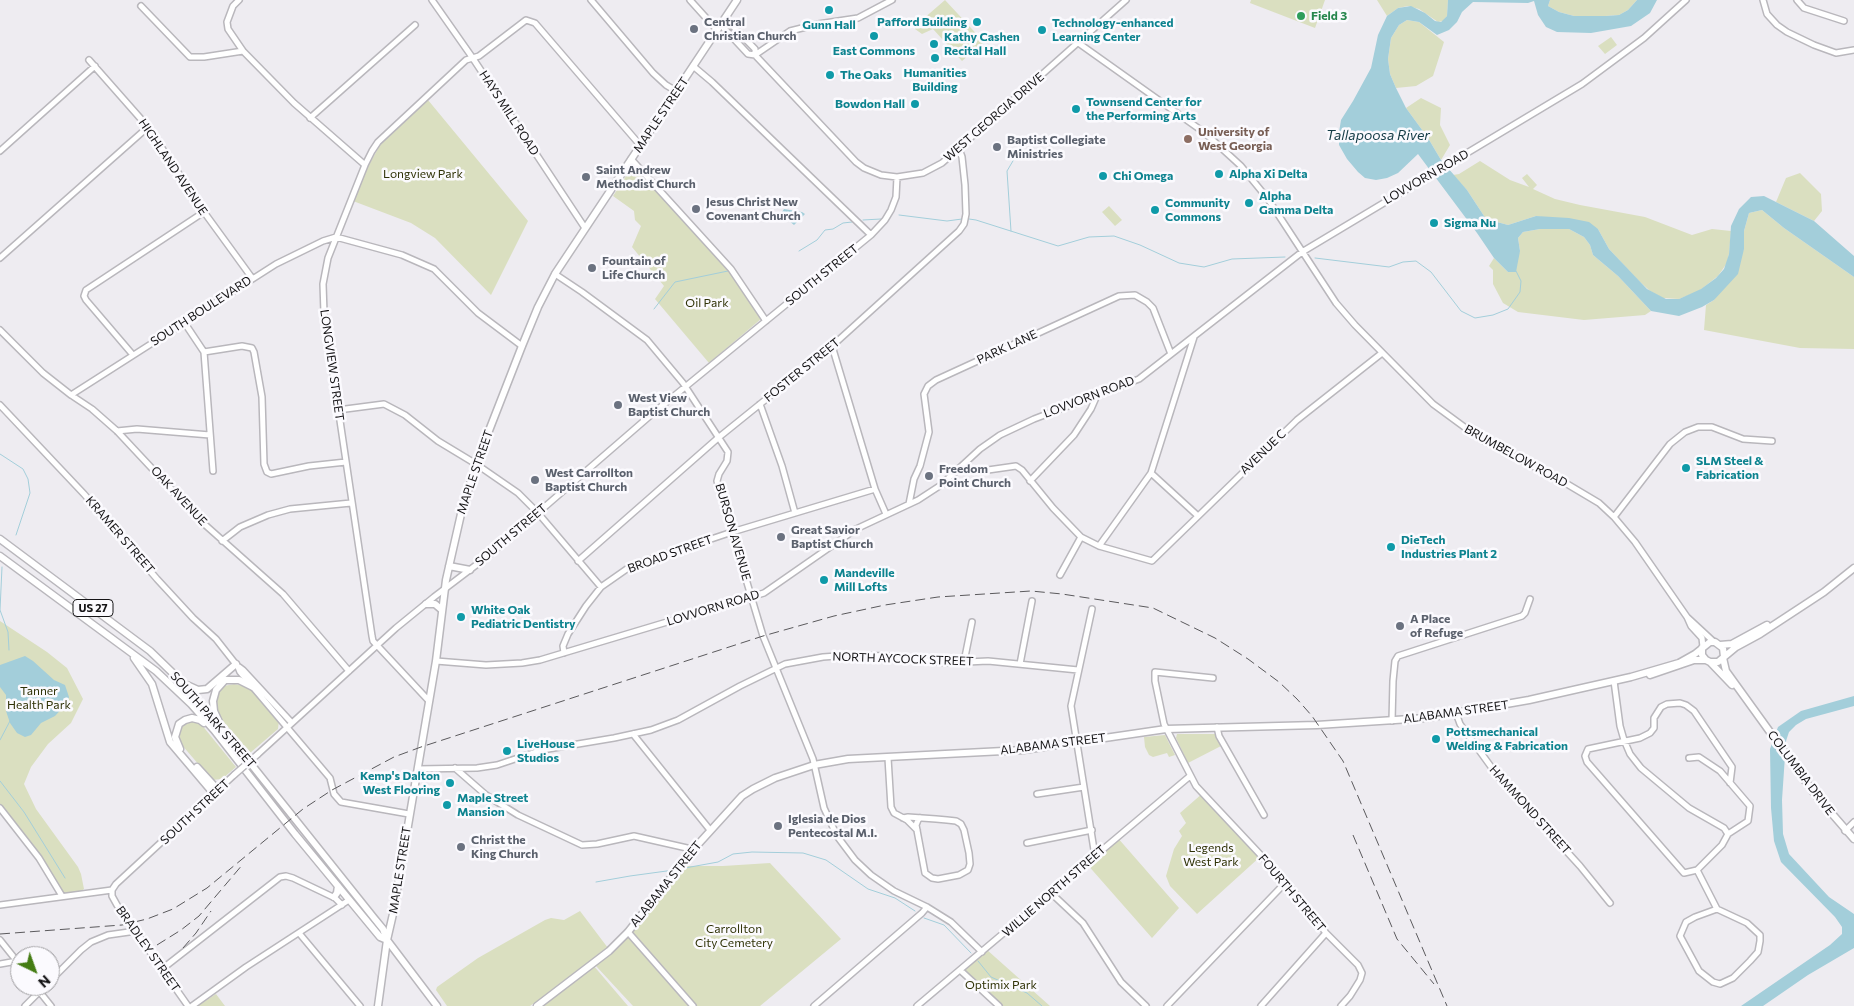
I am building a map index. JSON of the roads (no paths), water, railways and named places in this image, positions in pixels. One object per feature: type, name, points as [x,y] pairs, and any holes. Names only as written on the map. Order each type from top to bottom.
[{"type":"main road","name":"MAPLE STREET","points":[[378,1006],[387,940],[436,660],[448,566],[476,464],[538,307],[555,274],[738,0]]},
{"type":"main road","name":"SOUTH PARK STREET","points":[[0,538],[150,652],[182,682],[383,929],[387,940],[438,1006]]},
{"type":"main road","name":"SOUTH PARK STREET","points":[[0,556],[173,686],[214,730],[380,937],[387,940]]},
{"type":"main road","points":[[448,566],[470,570]]},
{"type":"main road","points":[[1776,622],[1758,629],[1732,644],[1710,642],[1702,647],[1702,655],[1708,661],[1718,662],[1736,646],[1760,634],[1824,592],[1854,568]]},
{"type":"main road","points":[[47,590],[54,579]]},
{"type":"main road","points":[[426,604],[435,604],[442,610]]},
{"type":"main road","points":[[1717,643],[1724,650],[1724,658]]},
{"type":"main road","name":"ALABAMA STREET","points":[[537,1006],[592,965],[628,932],[692,851],[738,800],[753,789],[775,778],[814,765],[834,761],[1022,750],[1166,729],[1317,725],[1456,714],[1542,698],[1631,677],[1679,662],[1695,654],[1702,647]]},
{"type":"main road","points":[[126,649],[152,684],[170,742],[216,792]]},
{"type":"main road","name":"COLUMBIA DRIVE","points":[[1724,658],[1726,671],[1761,720],[1824,806],[1854,839]]},
{"type":"main road","name":"ALABAMA STREET","points":[[1631,677],[1658,674],[1694,660],[1708,661]]},
{"type":"main road","name":"COLUMBIA DRIVE","points":[[1708,661],[1750,704]]},
{"type":"main road","points":[[222,730],[214,711],[213,701],[216,690],[237,666]]},
{"type":"main road","points":[[182,682],[195,689],[207,689],[237,666]]},
{"type":"main road","points":[[225,680],[239,680],[253,687]]},
{"type":"main road","points":[[214,730],[200,720],[188,718],[178,726],[175,736],[180,749],[216,792]]},
{"type":"main road","points":[[334,897],[338,886]]},
{"type":"street","points":[[240,0],[233,6],[227,22],[228,29],[243,51],[270,81],[365,165]]},
{"type":"street","name":"HAYS MILL ROAD","points":[[432,0],[472,57],[584,228]]},
{"type":"street","points":[[591,0],[653,73],[676,91]]},
{"type":"street","name":"WEST GEORGIA DRIVE","points":[[690,0],[748,54],[755,55],[856,162],[864,168],[881,175],[897,177],[918,175],[929,171],[959,149],[1126,0]]},
{"type":"street","points":[[755,55],[790,31],[818,24],[858,18],[892,0]]},
{"type":"street","name":"LOVVORN ROAD","points":[[436,660],[467,664],[504,665],[540,660],[752,598],[771,589],[843,538],[886,514],[918,500],[941,485],[980,449],[1000,435],[1034,418],[1139,379],[1302,252],[1582,84],[1644,38],[1686,0]]},
{"type":"street","points":[[1763,0],[1767,14],[1777,26],[1787,32],[1836,53],[1854,50]]},
{"type":"street","points":[[1797,0],[1804,8],[1844,21]]},
{"type":"street","points":[[141,6],[190,57],[204,57],[243,51]]},
{"type":"street","points":[[725,18],[755,49],[755,55]]},
{"type":"street","name":"LONGVIEW STREET","points":[[429,701],[373,641],[370,629],[323,299],[325,270],[336,237],[365,165],[378,142],[466,60],[479,56],[526,20],[534,23],[640,145]]},
{"type":"street","points":[[310,118],[414,25]]},
{"type":"street","name":"BRUMBELOW ROAD","points":[[1077,42],[1206,132],[1226,150],[1259,186],[1336,303],[1433,404],[1482,440],[1562,481],[1599,504],[1614,516],[1687,617],[1691,626],[1702,638],[1702,647]]},
{"type":"street","name":"HIGHLAND AVENUE","points":[[90,60],[148,127],[204,212],[252,278]]},
{"type":"street","points":[[0,151],[95,66]]},
{"type":"street","points":[[693,66],[871,235]]},
{"type":"street","points":[[0,258],[148,127]]},
{"type":"street","name":"FOSTER STREET","points":[[578,561],[718,438],[832,346],[959,231],[966,214],[964,173],[959,149]]},
{"type":"street","points":[[631,159],[731,269],[766,321]]},
{"type":"street","name":"SOUTH STREET","points":[[112,890],[116,884],[377,645],[445,588],[470,570],[686,387],[871,235],[886,220],[891,210],[896,197],[897,177]]},
{"type":"street","points":[[133,355],[94,311],[84,296],[86,290],[204,212]]},
{"type":"street","points":[[336,237],[402,255],[434,269],[478,313],[522,346]]},
{"type":"street","name":"SOUTH BOULEVARD","points":[[71,395],[252,278],[304,250],[336,237]]},
{"type":"street","name":"BURSON AVENUE","points":[[555,274],[641,334],[686,387],[728,452],[727,461],[717,481],[763,636],[814,765],[828,818],[837,836],[862,867],[883,884],[952,922],[982,952]]},
{"type":"street","name":"PARK LANE","points":[[909,504],[914,479],[920,466],[929,432],[924,394],[928,386],[936,380],[1119,296],[1135,295],[1153,308],[1171,354]]},
{"type":"street","points":[[184,322],[204,352],[213,471]]},
{"type":"street","name":"OAK AVENUE","points":[[0,330],[36,366],[71,395],[92,409],[203,523],[283,594],[349,671]]},
{"type":"street","points":[[958,470],[988,470],[1016,466],[1022,470],[1053,508],[1081,537],[1100,546],[1151,473],[1194,336]]},
{"type":"street","points":[[204,352],[242,346],[252,348],[262,397],[264,464],[267,472],[271,474],[309,466],[346,462]]},
{"type":"street","points":[[832,346],[875,489],[886,514]]},
{"type":"street","name":"AVENUE C","points":[[1100,546],[1152,561],[1297,420],[1382,352]]},
{"type":"street","points":[[1030,481],[1074,435],[1091,409],[1098,393]]},
{"type":"street","name":"KRAMER STREET","points":[[0,404],[84,494],[157,578],[216,639],[240,672],[290,725]]},
{"type":"street","points":[[338,410],[384,404],[405,415],[438,441],[518,493],[538,513],[600,588]]},
{"type":"street","points":[[760,404],[782,466],[794,513]]},
{"type":"street","points":[[1614,516],[1671,443],[1684,432],[1698,427],[1712,427],[1743,439],[1772,441]]},
{"type":"street","points":[[116,432],[137,429],[210,435]]},
{"type":"street","points":[[1151,473],[1198,516]]},
{"type":"street","name":"BROAD STREET","points":[[564,653],[563,646],[568,634],[586,606],[609,580],[631,566],[732,532],[875,489]]},
{"type":"street","points":[[222,541],[240,528],[268,515],[290,509],[351,502]]},
{"type":"street","points":[[1060,575],[1081,537]]},
{"type":"street","points":[[1392,720],[1395,661],[1398,656],[1522,616],[1530,599]]},
{"type":"street","points":[[1020,664],[1032,601]]},
{"type":"street","points":[[1092,609],[1071,706],[1095,856]]},
{"type":"street","name":"BRUMBELOW ROAD","points":[[1687,617],[1717,643]]},
{"type":"street","points":[[964,662],[972,622]]},
{"type":"street","name":"NORTH AYCOCK STREET","points":[[418,769],[497,764],[537,751],[651,730],[678,720],[792,662],[851,655],[889,656],[946,663],[988,661],[1078,670]]},
{"type":"street","name":"KRAMER STREET","points":[[237,666],[243,670],[290,725]]},
{"type":"street","name":"FOURTH STREET","points":[[1213,678],[1155,672],[1158,701],[1166,729],[1190,776],[1203,794],[1286,882],[1326,933],[1358,965],[1362,973],[1350,996],[1341,1006]]},
{"type":"street","points":[[1614,681],[1620,726],[1624,740],[1630,754],[1640,768],[1689,808],[1724,828],[1728,834]]},
{"type":"street","points":[[1689,758],[1699,757],[1720,772],[1730,783],[1743,796],[1750,806],[1750,813],[1748,821],[1728,834],[1722,845],[1697,870],[1684,873],[1588,762],[1585,756],[1588,749],[1640,738],[1650,733],[1654,728],[1654,718],[1661,707],[1674,703],[1686,705],[1694,711],[1732,767],[1730,783]]},
{"type":"street","name":"HAMMOND STREET","points":[[1456,714],[1460,724],[1497,775],[1580,866],[1610,903]]},
{"type":"street","points":[[290,725],[330,778],[334,794],[341,802],[409,814]]},
{"type":"street","points":[[1217,727],[1219,736],[1264,815]]},
{"type":"street","points":[[633,734],[710,830]]},
{"type":"street","points":[[888,758],[891,807],[894,813],[917,830]]},
{"type":"street","points":[[455,768],[486,795],[518,816],[582,845],[634,836],[687,848],[692,851]]},
{"type":"street","name":"WILLIE NORTH STREET","points":[[917,1006],[1190,776]]},
{"type":"street","points":[[1037,794],[1084,787]]},
{"type":"street","points":[[0,808],[39,858],[62,896]]},
{"type":"street","points":[[903,818],[920,818],[956,821],[961,824],[969,853],[970,864],[968,870],[959,875],[946,878],[938,879],[928,876],[924,869],[917,830],[917,822],[920,818]]},
{"type":"street","points":[[1845,831],[1854,822]]},
{"type":"street","points":[[1027,843],[1092,830]]},
{"type":"street","points":[[1697,870],[1718,909],[1747,923],[1760,935],[1758,952],[1732,978],[1720,984],[1713,982],[1699,971],[1680,936],[1686,922],[1718,909]]},
{"type":"street","points":[[162,969],[280,877],[286,876],[334,897],[342,905]]},
{"type":"street","points":[[1168,1006],[1286,882]]},
{"type":"street","points":[[0,905],[112,890]]},
{"type":"street","name":"BRADLEY STREET","points":[[112,890],[114,900],[190,1006]]},
{"type":"street","points":[[1051,893],[1083,923],[1121,982],[1146,1006]]},
{"type":"street","points":[[190,1006],[349,900]]},
{"type":"street","points":[[814,1006],[927,907]]},
{"type":"street","points":[[60,971],[91,942],[108,935],[136,931]]},
{"type":"street","points":[[628,932],[693,1006]]},
{"type":"street","points":[[299,933],[360,1006]]},
{"type":"street","points":[[1261,1006],[1326,933]]},
{"type":"street","points":[[1,941],[10,952]]},
{"type":"street","points":[[960,970],[999,1006]]},
{"type":"street","points":[[25,1006],[35,996]]},
{"type":"street","points":[[42,996],[51,1006]]},
{"type":"water","name":"Tallapoosa River","points":[[1448,0],[1550,0],[1548,6],[1559,12],[1574,16],[1606,16],[1619,15],[1628,10],[1637,0],[1657,0],[1650,13],[1631,26],[1591,33],[1557,32],[1546,27],[1538,15],[1534,1],[1528,3],[1473,2],[1462,12],[1457,22],[1449,30],[1437,35],[1419,22],[1407,20],[1399,25],[1391,38],[1388,59],[1390,74],[1396,88],[1406,108],[1441,160],[1467,190],[1486,219],[1508,225],[1536,216],[1569,218],[1589,222],[1598,229],[1609,249],[1647,289],[1666,299],[1679,299],[1701,289],[1716,278],[1724,269],[1729,254],[1731,226],[1739,209],[1751,197],[1764,196],[1814,221],[1854,256],[1854,277],[1784,228],[1762,210],[1749,213],[1744,231],[1744,249],[1738,274],[1714,300],[1679,316],[1651,311],[1618,276],[1593,255],[1590,245],[1584,237],[1569,229],[1540,229],[1523,232],[1518,238],[1520,251],[1516,272],[1508,272],[1494,258],[1418,154],[1398,173],[1387,178],[1376,180],[1365,178],[1347,159],[1339,145],[1339,132],[1341,120],[1371,68],[1378,35],[1387,16],[1398,8],[1411,6],[1435,21],[1441,22],[1447,16]]},
{"type":"water","points":[[784,209],[805,214],[794,225],[783,216],[782,212]]},
{"type":"water","points":[[25,656],[54,680],[65,685],[69,697],[67,703],[55,716],[41,723],[31,735],[25,737],[17,733],[10,723],[6,711],[6,695],[0,687],[0,665]]},
{"type":"water","points":[[1854,696],[1854,706],[1806,719],[1789,732],[1786,741],[1782,800],[1783,834],[1789,854],[1829,897],[1854,914],[1854,948],[1808,975],[1763,1006],[1741,1006],[1830,945],[1842,934],[1842,927],[1835,917],[1781,862],[1774,841],[1771,808],[1770,749],[1778,727],[1801,711]]},
{"type":"waterway","points":[[1011,231],[1007,171],[1020,149],[1020,138]]},
{"type":"waterway","points":[[899,215],[947,221],[962,219]]},
{"type":"waterway","points":[[863,220],[881,219]]},
{"type":"waterway","points":[[969,219],[1058,246],[1089,237],[1114,236],[1140,245],[1179,263],[1204,267],[1232,259],[1285,257]]},
{"type":"waterway","points":[[799,251],[817,240],[825,230],[833,229],[843,223],[852,222]]},
{"type":"waterway","points":[[1315,258],[1389,267],[1403,262],[1416,261],[1431,272],[1461,311],[1475,318],[1493,315],[1508,309],[1520,292],[1521,281],[1516,271]]},
{"type":"waterway","points":[[654,309],[675,282],[728,271]]},
{"type":"waterway","points":[[0,454],[23,469],[28,479],[30,493],[16,535]]},
{"type":"waterway","points":[[2,567],[0,610],[8,632],[9,650]]},
{"type":"waterway","points":[[0,740],[10,721]]},
{"type":"waterway","points":[[0,781],[24,812],[65,878]]},
{"type":"waterway","points":[[685,868],[718,862],[733,854],[752,852],[803,853],[826,860],[868,889],[895,898],[915,911]]},
{"type":"waterway","points":[[596,882],[674,870]]},
{"type":"waterway","points":[[924,918],[944,925],[971,953]]},
{"type":"waterway","points":[[978,961],[991,977],[1027,993],[1042,1006]]},
{"type":"railway","points":[[0,934],[122,925],[147,919],[173,909],[207,888],[303,809],[332,790],[394,757],[421,747],[763,636],[834,616],[885,605],[938,597],[1031,591],[1153,608],[1215,638],[1279,682],[1297,699],[1312,716],[1343,761],[1447,1006]]},
{"type":"railway","points":[[1353,835],[1397,939],[1434,984]]},
{"type":"railway","points":[[157,945],[199,916],[243,864]]},
{"type":"railway","points":[[183,948],[211,911]]},
{"type":"place","name":"Gunn Hall","points":[[829,10]]},
{"type":"place","name":"Field 3","points":[[1301,16]]},
{"type":"place","name":"Pafford Building","points":[[977,22]]},
{"type":"place","name":"Central Christian Church","points":[[694,29]]},
{"type":"place","name":"Technology-enhanced Learning Center","points":[[1042,30]]},
{"type":"place","name":"East Commons","points":[[874,36]]},
{"type":"place","name":"Kathy Cashen Recital Hall","points":[[934,44]]},
{"type":"place","name":"Humanities Building","points":[[935,58]]},
{"type":"place","name":"The Oaks","points":[[830,75]]},
{"type":"place","name":"Bowdon Hall","points":[[915,104]]},
{"type":"place","name":"Townsend Center for the Performing Arts","points":[[1076,109]]},
{"type":"place","name":"University of West Georgia","points":[[1188,139]]},
{"type":"place","name":"Baptist Collegiate Ministries","points":[[997,147]]},
{"type":"place","name":"Alpha Xi Delta","points":[[1219,174]]},
{"type":"place","name":"Chi Omega","points":[[1103,176]]},
{"type":"place","name":"Saint Andrew Methodist Church","points":[[586,177]]},
{"type":"place","name":"Alpha Gamma Delta","points":[[1249,203]]},
{"type":"place","name":"Jesus Christ New Covenant Church","points":[[696,209]]},
{"type":"place","name":"Community Commons","points":[[1155,210]]},
{"type":"place","name":"Sigma Nu","points":[[1434,223]]},
{"type":"place","name":"Fountain of Life Church","points":[[592,268]]},
{"type":"place","name":"West View Baptist Church","points":[[618,405]]},
{"type":"place","name":"SLM Steel & Fabrication","points":[[1686,468]]},
{"type":"place","name":"Freedom Point Church","points":[[929,476]]},
{"type":"place","name":"West Carrollton Baptist Church","points":[[535,480]]},
{"type":"place","name":"Great Savior Baptist Church","points":[[781,537]]},
{"type":"place","name":"DieTech Industries Plant 2","points":[[1391,547]]},
{"type":"place","name":"Mandeville Mill Lofts","points":[[824,580]]},
{"type":"place","name":"White Oak Pediatric Dentistry","points":[[461,617]]},
{"type":"place","name":"A Place of Refuge","points":[[1400,626]]},
{"type":"place","name":"Pottsmechanical Welding & Fabrication","points":[[1436,739]]},
{"type":"place","name":"LiveHouse Studios","points":[[507,751]]},
{"type":"place","name":"Kemp's Dalton West Flooring","points":[[450,783]]},
{"type":"place","name":"Maple Street Mansion","points":[[447,805]]},
{"type":"place","name":"Iglesia de Dios Pentecostal M.I.","points":[[778,826]]},
{"type":"place","name":"Christ the King Church","points":[[461,847]]},
{"type":"park label","name":"Longview Park","points":[[423,174]]},
{"type":"park label","name":"Oil Park","points":[[707,303]]},
{"type":"park label","name":"Tanner Health Park","points":[[39,698]]},
{"type":"park label","name":"Legends West Park","points":[[1211,855]]},
{"type":"park label","name":"Carrollton City Cemetery","points":[[734,936]]},
{"type":"park label","name":"Optimix Park","points":[[1001,985]]}]
